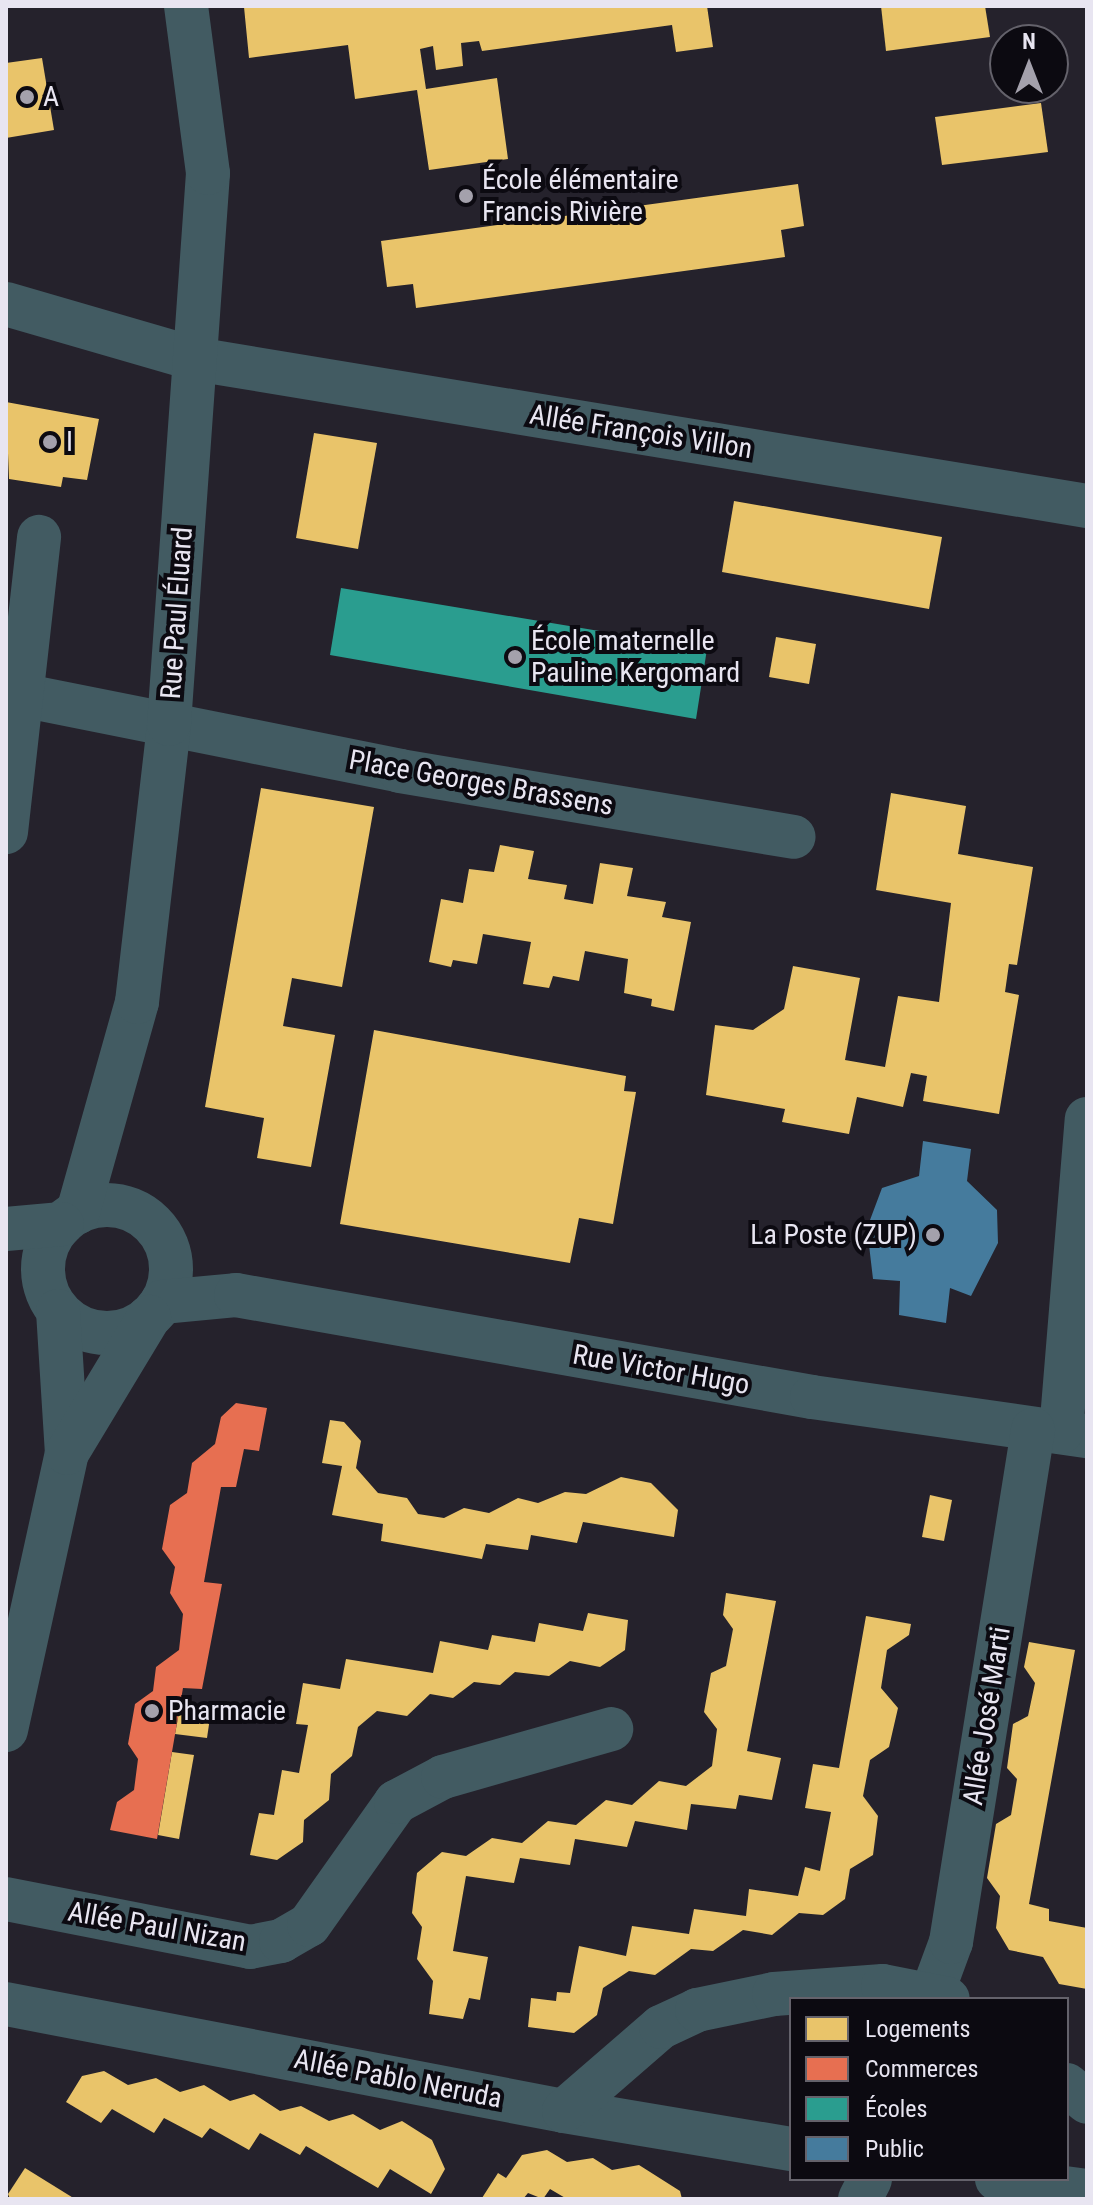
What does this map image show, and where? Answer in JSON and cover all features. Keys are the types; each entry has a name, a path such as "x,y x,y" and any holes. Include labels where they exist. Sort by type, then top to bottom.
{"street":[{"name":"Rue Paul Éluard","path":"70,1218 137,1002 169,724 208,173 186,6"},
{"name":"Allée François Villon","path":"6,304 195,359 1087,506"},
{"path":"6,832 14,694 39,537"},
{"name":"Place Georges Brassens","path":"14,694 400,771 793,837"},
{"name":"Allée José Marti","path":"937,1997 1060,1432 1087,1119"},
{"path":"6,1229 70,1218 114,1206 153,1224 172,1261 156,1310 67,1453"},
{"path":"6,1730 67,1453 53,1302 45,1256 70,1218"},
{"path":"6,1276 53,1302 74,1324 113,1333 156,1310"},
{"name":"Rue Victor Hugo","path":"156,1310 236,1295 812,1397 1060,1432"},
{"name":"Allée Paul Nizan","path":"6,1899 250,1947 281,1941 309,1925 396,1802 443,1777 611,1729"},
{"path":"564,2111 661,2027 697,2010 774,1994 883,1986 937,1997"},
{"name":"Allée Pablo Neruda","path":"6,2004 564,2111 789,2149"},
{"path":"1069,2087 1087,2102"},
{"path":"860,2199 869,2181"},
{"path":"1012,2181 1087,2191"}],"building: Logements":[{"path":"707,6 713,47 676,52 672,25 482,51 479,41 461,43 463,66 436,70 433,46 420,49 426,89 497,78 508,159 429,170 417,90 355,99 348,45 249,58 244,7"},
{"path":"881,6 985,6 989,37 886,51"},
{"name":"A","path":"42,58 54,130 6,138 6,63"},
{"path":"1041,104 1048,152 942,165 935,117"},
{"path":"798,184 804,226 781,230 785,257 416,308 413,284 387,287 381,241"},
{"name":"I","path":"6,402 99,419 87,480 63,477 61,487 9,479"},
{"path":"314,433 377,443 358,549 296,538"},
{"path":"734,501 942,537 929,609 722,572"},
{"path":"776,637 816,644 809,684 769,677"},
{"path":"261,788 374,807 342,987 292,978 283,1026 335,1035 311,1167 257,1158 264,1118 205,1107"},
{"path":"891,793 966,806 958,854 1033,867 1017,965 1009,964 1005,992 1019,995 999,1114 923,1101 927,1076 911,1073 903,1107 857,1097 849,1134 782,1122 785,1109 706,1095 715,1025 753,1030 784,1009 793,966 860,978 845,1060 885,1067 898,996 939,1002 951,903 876,890"},
{"path":"500,845 534,851 528,879 567,885 564,899 593,904 600,863 633,868 627,896 666,902 662,917 691,922 674,1011 651,1006 652,999 624,993 628,959 585,951 579,981 553,976 549,988 523,984 531,942 483,934 477,964 453,960 451,967 429,962 441,899 463,903 469,869 494,872"},
{"path":"374,1030 626,1076 624,1091 636,1092 613,1224 579,1218 570,1263 340,1224"},
{"path":"330,1420 344,1422 361,1441 356,1468 378,1493 407,1498 418,1514 444,1518 464,1508 489,1513 518,1498 538,1503 565,1492 586,1494 621,1477 651,1483 678,1510 674,1537 583,1522 577,1543 531,1535 528,1550 486,1544 482,1559 381,1541 383,1524 332,1515 342,1466 322,1463"},
{"path":"930,1495 952,1500 944,1541 922,1537"},
{"path":"726,1593 776,1601 747,1751 781,1758 772,1800 739,1795 736,1809 691,1804 687,1830 635,1821 627,1847 575,1839 570,1865 520,1858 514,1883 466,1876 453,1951 488,1957 480,2000 469,1998 463,2019 429,2014 433,1981 417,1959 422,1927 412,1913 417,1873 442,1852 466,1856 492,1838 522,1843 548,1821 576,1825 606,1800 632,1805 659,1781 686,1786 712,1766 717,1729 704,1712 711,1673 726,1666 733,1629 723,1615"},
{"path":"588,1613 628,1620 625,1650 600,1667 570,1661 549,1676 515,1672 500,1685 474,1682 453,1698 430,1694 407,1716 377,1711 358,1727 352,1756 331,1774 329,1800 304,1820 303,1842 277,1860 250,1855 259,1813 274,1815 282,1770 299,1773 308,1725 296,1724 303,1683 340,1689 346,1659 433,1673 440,1641 488,1650 492,1635 535,1642 539,1623 583,1631"},
{"path":"866,1616 911,1624 909,1635 887,1650 881,1688 898,1708 889,1747 870,1760 863,1796 878,1816 873,1855 850,1869 845,1899 823,1915 799,1913 772,1935 743,1930 713,1951 691,1949 655,1975 629,1971 603,1988 597,2015 574,2033 528,2027 531,1998 556,2001 557,1992 570,1993 579,1946 626,1956 632,1926 689,1934 694,1909 746,1916 749,1889 798,1896 805,1867 820,1871 831,1812 805,1808 813,1764 839,1768"},
{"path":"1029,1642 1075,1650 1029,1904 1049,1909 1049,1921 1087,1928 1087,1989 1059,1984 1043,1957 1009,1950 996,1928 1000,1896 987,1878 996,1824 1011,1815 1017,1779 1007,1768 1013,1724 1028,1716 1035,1683 1024,1667"},
{"path":"180,1707 211,1711 207,1738 175,1734"},
{"path":"172,1752 194,1755 179,1839 158,1835"},
{"path":"104,2071 128,2085 156,2078 180,2092 204,2085 230,2101 254,2094 280,2111 301,2106 329,2121 353,2114 380,2130 402,2121 432,2140 445,2169 431,2194 390,2169 378,2188 306,2146 300,2155 260,2133 249,2150 210,2128 202,2138 164,2118 154,2133 112,2109 101,2123 66,2102 82,2076"},
{"path":"547,2150 567,2162 593,2158 612,2170 639,2165 680,2191 682,2199 567,2199 550,2189 543,2199 528,2193 523,2199 482,2198 498,2173 506,2178 522,2155"},
{"path":"25,2168 75,2199 10,2199 8,2194"}],"building: Commerces":[{"path":"236,1403 267,1408 259,1451 244,1449 236,1487 221,1487 204,1582 222,1584 202,1689 183,1688 157,1839 110,1830 117,1802 134,1790 138,1759 128,1744 135,1704 153,1691 156,1667 179,1650 183,1614 170,1593 175,1567 162,1549 170,1505 187,1493 192,1463 215,1444 221,1417"}],"building: Écoles":[{"path":"341,588 707,649 696,719 330,655"}],"building: Public":[{"name":"La Poste (ZUP)","path":"923,1141 971,1149 967,1181 997,1210 998,1243 971,1296 950,1288 946,1323 899,1315 900,1281 873,1279 867,1228 882,1188 919,1176"}],"place":[{"name":"A","path":"27,97"},
{"name":"École élémentaire Francis Rivière","path":"466,196"},
{"name":"I","path":"50,442"},
{"name":"École maternelle Pauline Kergomard","path":"515,657"},
{"name":"La Poste (ZUP)","path":"933,1235"},
{"name":"Pharmacie","path":"152,1711"}]}
